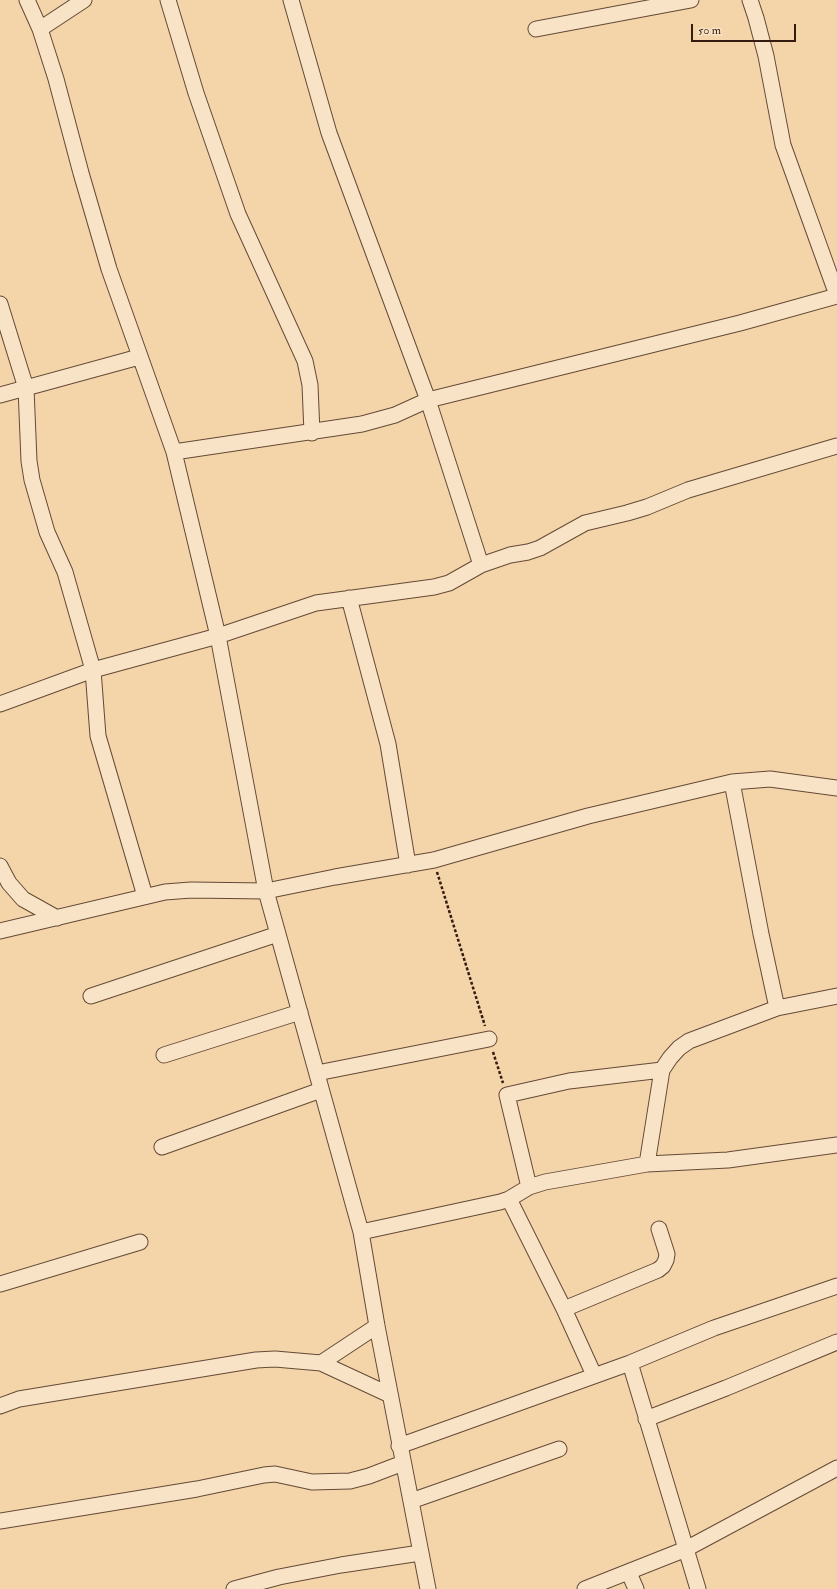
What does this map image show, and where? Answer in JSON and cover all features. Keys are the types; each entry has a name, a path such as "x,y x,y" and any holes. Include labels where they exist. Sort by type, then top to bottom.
{"street":[{"path":"27,0 40,29 56,79 109,269 174,452 218,636 266,891 361,1232 399,1446 428,1589"},
{"path":"40,29 84,0"},
{"path":"168,0 196,93 238,214 305,361 310,385 312,433"},
{"path":"292,0 329,133 428,400 481,565"},
{"path":"536,29 691,0"},
{"path":"174,452 312,433 362,424 395,415 428,400 740,323 837,295 783,145 766,56 750,0"},
{"path":"0,304 26,388 29,461 32,480 47,532 66,572 94,670 98,736 144,896"},
{"path":"0,395 139,357"},
{"path":"0,704 94,670 218,636 316,603 434,587 449,583 481,565 510,555 540,548 585,523 647,507 688,490 837,446"},
{"path":"349,598 388,744 408,865"},
{"path":"0,931 165,892 191,890 266,891 335,877 434,860 588,816 732,782 770,779 837,788"},
{"path":"732,782 761,934 777,1008"},
{"path":"0,866 9,883 23,899 57,918"},
{"path":"91,996 278,934"},
{"path":"647,1164 662,1070 679,1048 689,1041 777,1008 837,996"},
{"path":"164,1055 300,1012"},
{"path":"317,1073 489,1039"},
{"path":"529,1187 507,1095 569,1081 662,1070"},
{"path":"162,1147 321,1090"},
{"path":"361,1232 481,1207 509,1199 529,1187 545,1182 647,1164 734,1160 837,1145"},
{"path":"509,1199 564,1309 594,1375"},
{"path":"564,1309 658,1270 663,1266 667,1254 659,1230"},
{"path":"0,1284 140,1242"},
{"path":"399,1446 630,1363 714,1328 837,1286"},
{"path":"321,1363 377,1326"},
{"path":"646,1419 837,1342"},
{"path":"0,1406 19,1399 256,1360 321,1363 390,1394"},
{"path":"630,1363 698,1589"},
{"path":"411,1501 559,1449"},
{"path":"0,1521 197,1489 264,1475 275,1474 312,1482 350,1481 369,1476 403,1463"},
{"path":"586,1589 686,1548 837,1468"},
{"path":"234,1589 279,1577 341,1565 420,1553"},
{"path":"628,1573 636,1589"}],"path":[{"path":"434,860 507,1095"}]}
